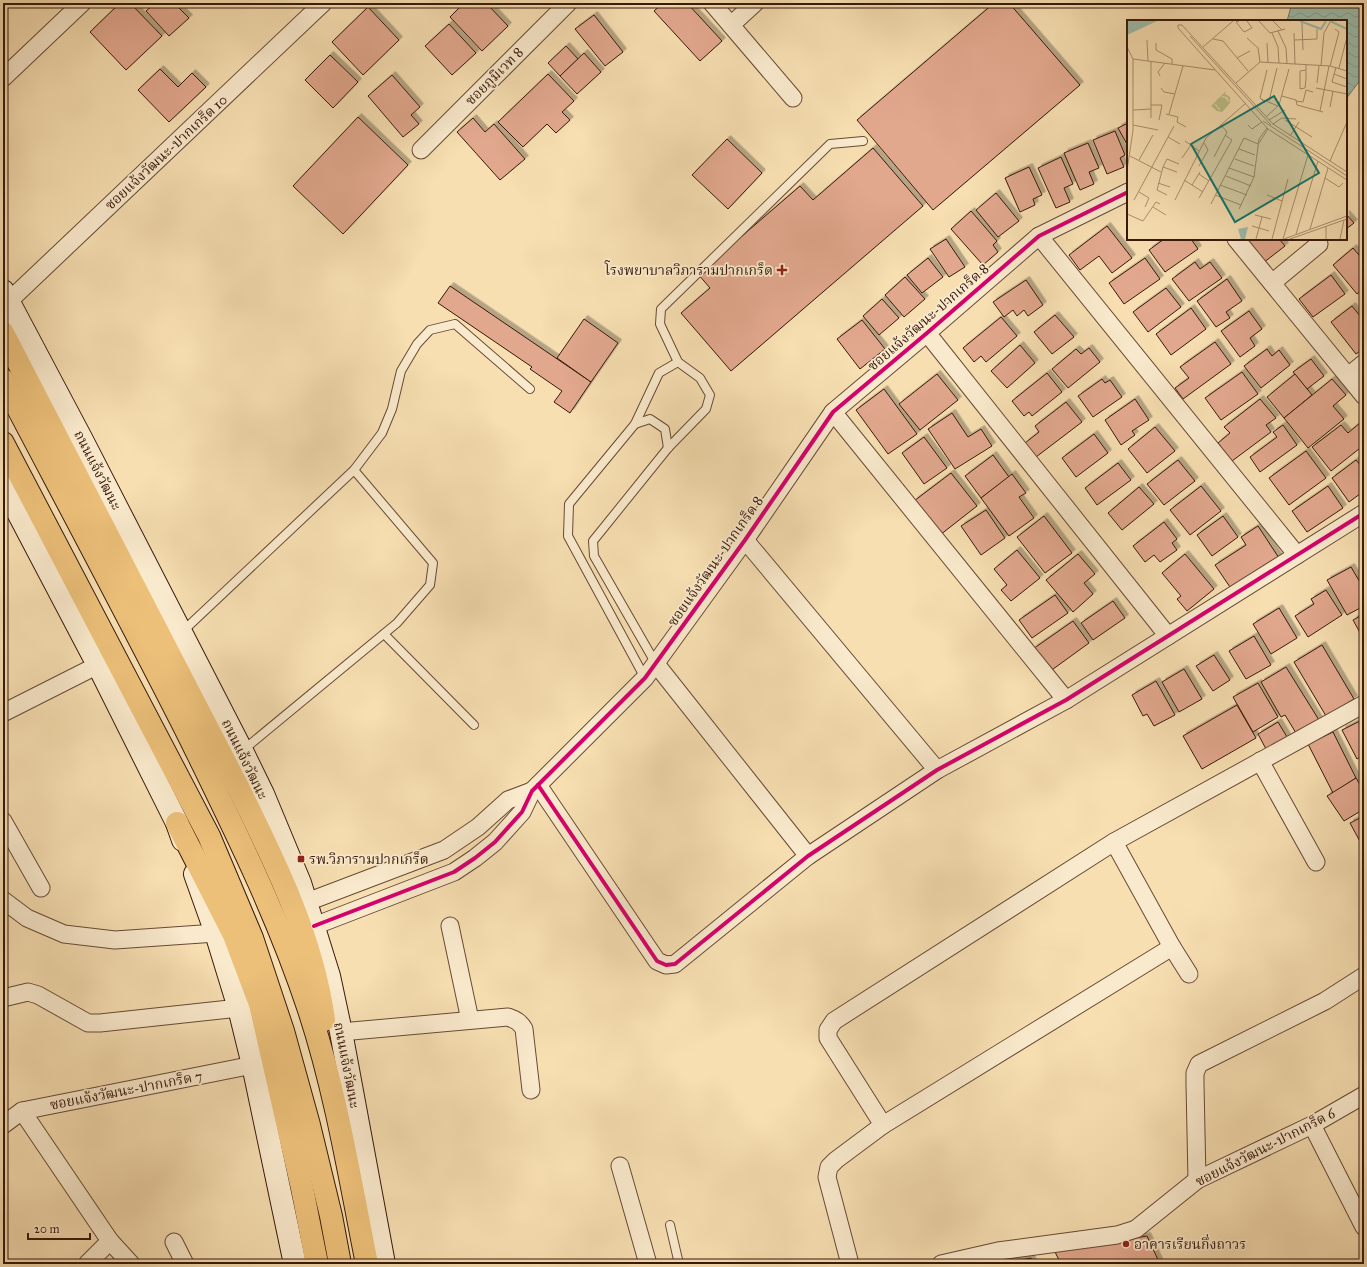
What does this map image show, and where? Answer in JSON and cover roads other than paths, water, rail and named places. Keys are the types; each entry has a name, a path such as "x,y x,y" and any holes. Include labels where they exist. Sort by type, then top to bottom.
{"main road":[{"name":"ถนนแจ้งวัฒนะ","path":"6,296 182,632 263,794 300,883 329,976 341,1032 384,1264"},
{"path":"3,333 234,778 289,896 310,955 322,1007 334,1098"},
{"name":"ถนนแจ้งวัฒนะ","path":"3,380 173,704 232,822 278,927 309,1010 334,1098 367,1264"},
{"path":"3,443 209,836 252,938 283,1031 309,1125 331,1216 340,1264"},
{"path":"3,484 98,665 234,935 260,1004 302,1188 317,1264"},
{"path":"177,823 216,933 239,1008 253,1065 295,1264"}],"street":[{"path":"3,78 82,3"},
{"name":"ซอยแจ้งวัฒนะ-ปากเกร็ด 10","path":"6,296 323,3"},
{"name":"ซอยภูมิเวท 8","path":"421,150 568,3"},
{"path":"712,3 793,98"},
{"path":"731,25 754,3"},
{"name":"ซอยแจ้งวัฒนะ-ปากเกร็ด 8","path":"314,926 454,872 476,858 495,842 522,812 535,788 646,678 745,540 833,412 928,333 1039,236 1127,192"},
{"path":"1039,236 1297,555"},
{"path":"1237,240 1364,396"},
{"path":"1272,283 1319,244"},
{"path":"928,333 1168,636"},
{"path":"1348,376 1364,363"},
{"path":"833,412 1066,700"},
{"path":"535,788 657,961 666,965 675,964 808,856 937,770 1066,700 1364,513"},
{"path":"745,540 937,770"},
{"path":"656,664 808,856"},
{"path":"3,713 98,665"},
{"path":"883,1125 828,1038 828,1030 834,1021 1114,842 1364,704"},
{"path":"1260,761 1316,862"},
{"name":"ซอยแจ้งวัฒนะ-ปากเกร็ด 8","path":"306,902 444,850 478,827 508,800 535,788"},
{"path":"3,821 41,888"},
{"path":"1114,842 1172,947 1189,974"},
{"path":"3,900 27,918 64,934 115,940 216,933"},
{"path":"450,926 470,1020"},
{"path":"850,1264 828,1177 829,1167 836,1160 883,1125 1172,947"},
{"path":"1197,1180 1195,1084 1199,1064 1325,1001 1364,976"},
{"path":"3,998 28,992 38,995 88,1023 239,1008"},
{"path":"341,1032 508,1017 516,1020 524,1029 531,1090"},
{"name":"ซอยแจ้งวัฒนะ-ปากเกร็ด 7","path":"3,1125 22,1111 253,1065"},
{"name":"ซอยแจ้งวัฒนะ-ปากเกร็ด 6","path":"942,1264 998,1251 1117,1235 1136,1229 1197,1180 1312,1125 1364,1095"},
{"path":"22,1111 110,1241 131,1264"},
{"path":"1312,1125 1364,1228"},
{"path":"620,1166 648,1264"},
{"path":"87,1264 110,1241"},
{"path":"174,1242 185,1264"}],"lane":[{"path":"656,664 594,556 593,541 668,448 706,409 710,395 700,378 678,362 660,324 661,309 830,144 863,141"},
{"path":"182,632 354,470 382,433 392,409 401,371 416,344 430,330 456,324 530,389"},
{"path":"646,678 568,536 569,504 635,424 659,373 678,362"},
{"path":"635,424 650,419 665,430 668,448"},
{"path":"242,752 397,623 430,586 433,563 354,470"},
{"path":"384,634 474,725"},
{"path":"670,1225 679,1264"}],"water":[{"path":"1292,3 1364,3 1364,75 1347,98 1347,20 1287,20"}],"place":[{"name":"โรงพยาบาลวิภารามปากเกร็ด","path":"782,270"},
{"name":"รพ.วิภารามปากเกร็ด","path":"301,859"},
{"name":"อาคารเรียนกึ่งถาวร","path":"1126,1244"}]}
